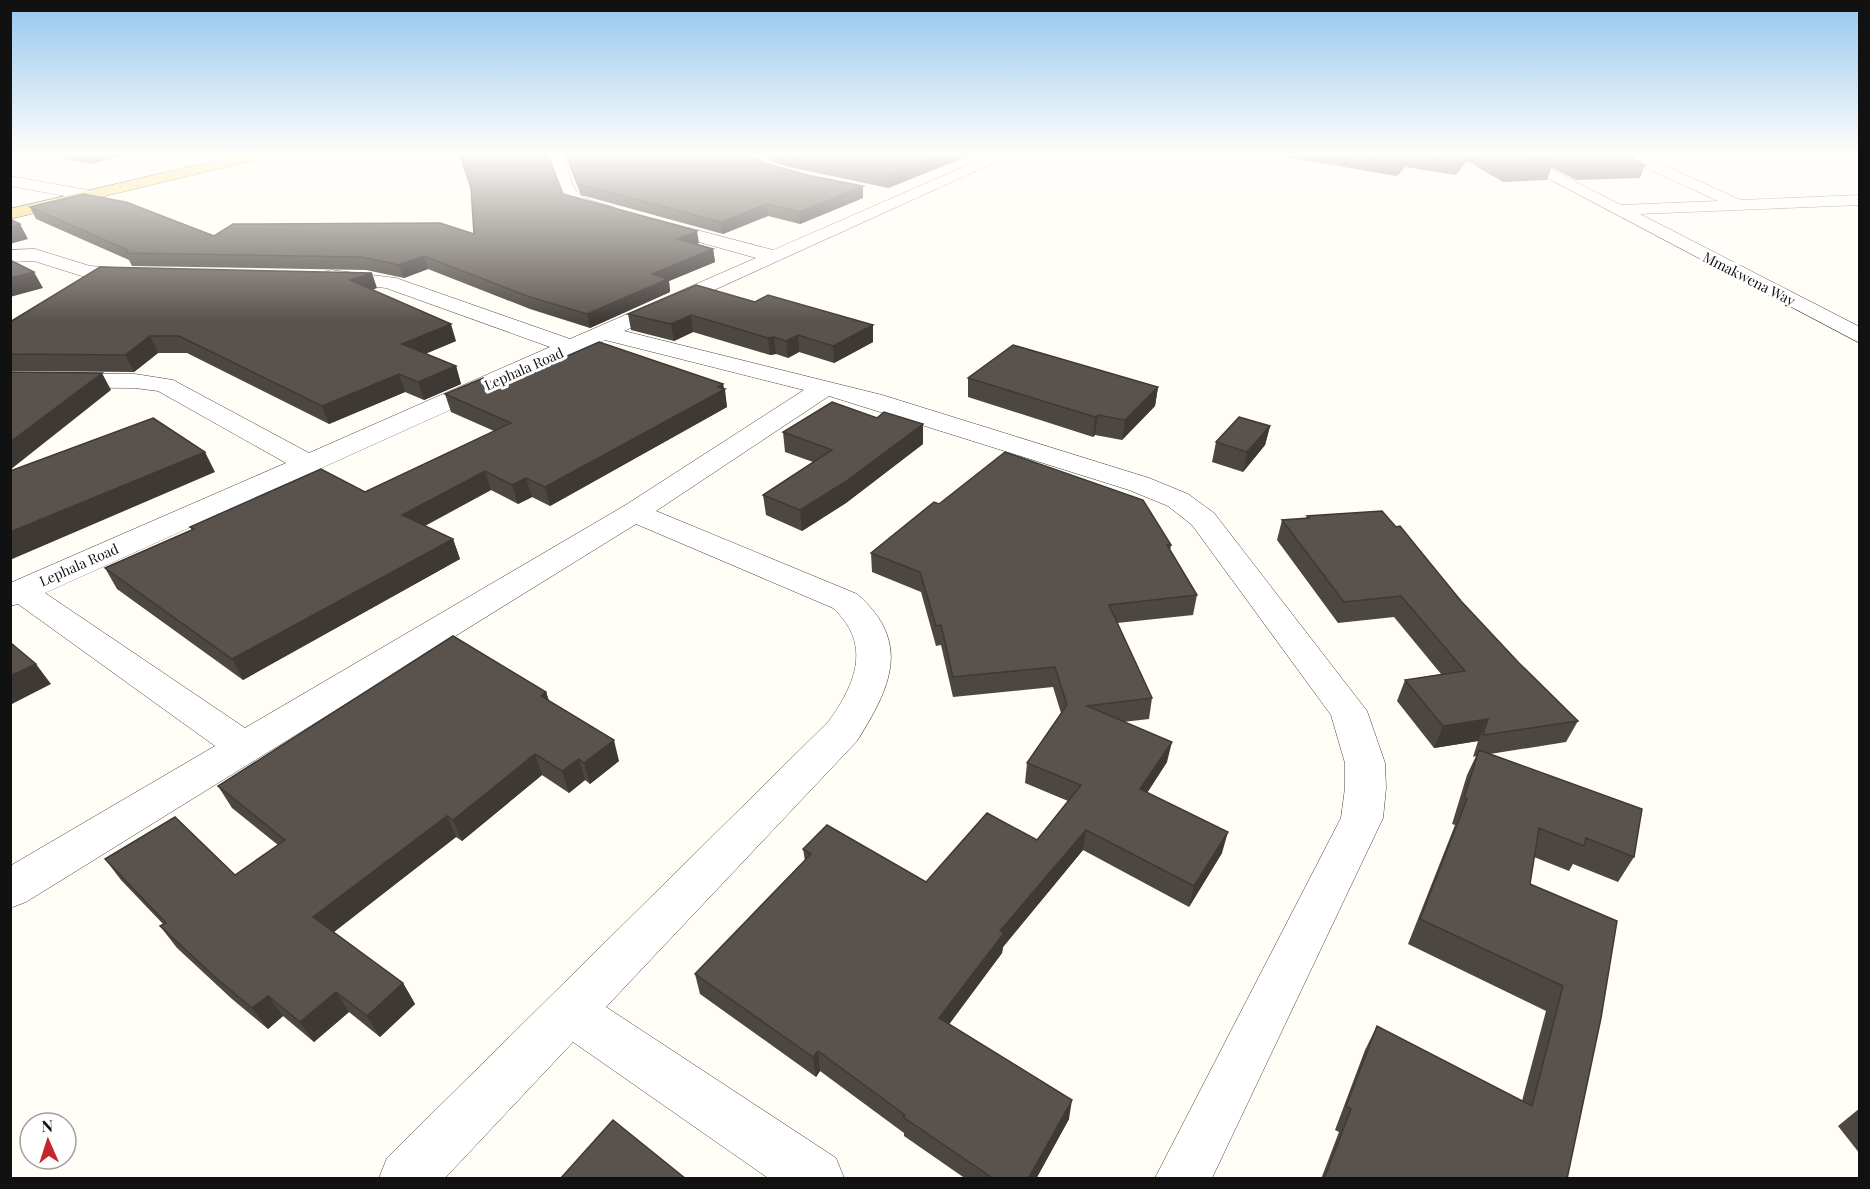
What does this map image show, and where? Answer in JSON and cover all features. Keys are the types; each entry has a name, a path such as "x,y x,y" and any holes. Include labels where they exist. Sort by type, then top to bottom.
{"street":[{"path":"608,210 772,256"},
{"name":"Lephala Road","path":"16,594 772,256 879,210"},
{"name":"Mmakwena Way","path":"1618,210 1860,336"},
{"path":"10,256 35,255 88,272 103,274 155,275"},
{"path":"316,276 366,278 389,282 501,324 572,347"},
{"path":"603,333 873,400 1139,484 1178,500 1203,519 1348,711 1364,747 1368,781 1362,818 1183,1179"},
{"path":"10,380 135,381 164,385 309,464"},
{"path":"10,889 634,512 825,388"},
{"path":"407,1179 843,731 861,706 874,670 873,639 862,617 844,601 634,512"},
{"path":"16,594 245,748"},
{"path":"572,1012 816,1179"}],"building":[{"path":"38,210 148,210 214,236 233,224 440,223 474,234 472,210 623,210 697,231 677,239 713,249 652,274 668,279 587,314 527,296 424,256 399,265 362,257 126,253 128,250"},
{"path":"678,210 750,210 721,222"},
{"path":"10,219 20,224 10,227"},
{"path":"10,260 34,272 10,278"},
{"path":"100,267 372,273 350,280 451,324 402,344 456,366 418,382 399,374 322,406 179,336 150,336 125,355 10,354 10,322"},
{"path":"696,285 755,302 768,295 873,325 833,346 798,335 786,341 774,337 768,338 691,315 671,324 628,314"},
{"path":"599,342 723,384 718,387 725,389 545,487 526,478 512,485 485,471 402,515 453,539 232,659 105,568 194,529 190,527 321,469 365,492 511,423 445,394 483,378 501,385"},
{"path":"1013,345 1158,387 1125,420 1098,415 1095,417 968,378"},
{"path":"10,372 102,373 10,442"},
{"path":"832,402 877,418 884,412 923,424 845,482 800,510 763,495 832,450 783,432"},
{"path":"1239,417 1270,426 1247,452 1216,442"},
{"path":"153,418 205,452 10,532 10,471"},
{"path":"1005,452 1143,500 1171,545 1167,545 1197,595 1109,605 1152,698 1087,706 1172,742 1140,789 1228,832 1194,886 1086,830 1000,931 1004,933 939,1018 1072,1100 1028,1179 994,1179 903,1117 905,1115 818,1051 813,1057 695,974 811,854 803,849 827,825 926,882 987,813 1037,840 1081,785 1027,763 1067,705 1055,667 953,677 941,625 936,626 920,572 871,553 934,502 939,504"},
{"path":"1382,511 1396,527 1400,526 1461,601 1578,721 1483,735 1488,719 1443,726 1405,680 1465,671 1401,596 1344,602 1282,520"},
{"path":"453,636 546,692 541,696 614,740 584,763 579,759 562,771 535,754 453,820 447,816 313,917 403,983 367,1016 336,992 300,1022 268,996 252,1008 160,926 166,923 105,859 175,817 235,875 285,840 218,786"},
{"path":"10,644 12,644 36,664 10,676"},
{"path":"1479,750 1642,809 1634,857 1586,838 1584,846 1539,828 1530,884 1617,921 1601,1018 1567,1179 1324,1179 1351,1109 1346,1106 1377,1026 1532,1106 1563,986 1420,919 1467,799 1464,798"},
{"path":"613,1120 686,1179 560,1179"}]}
